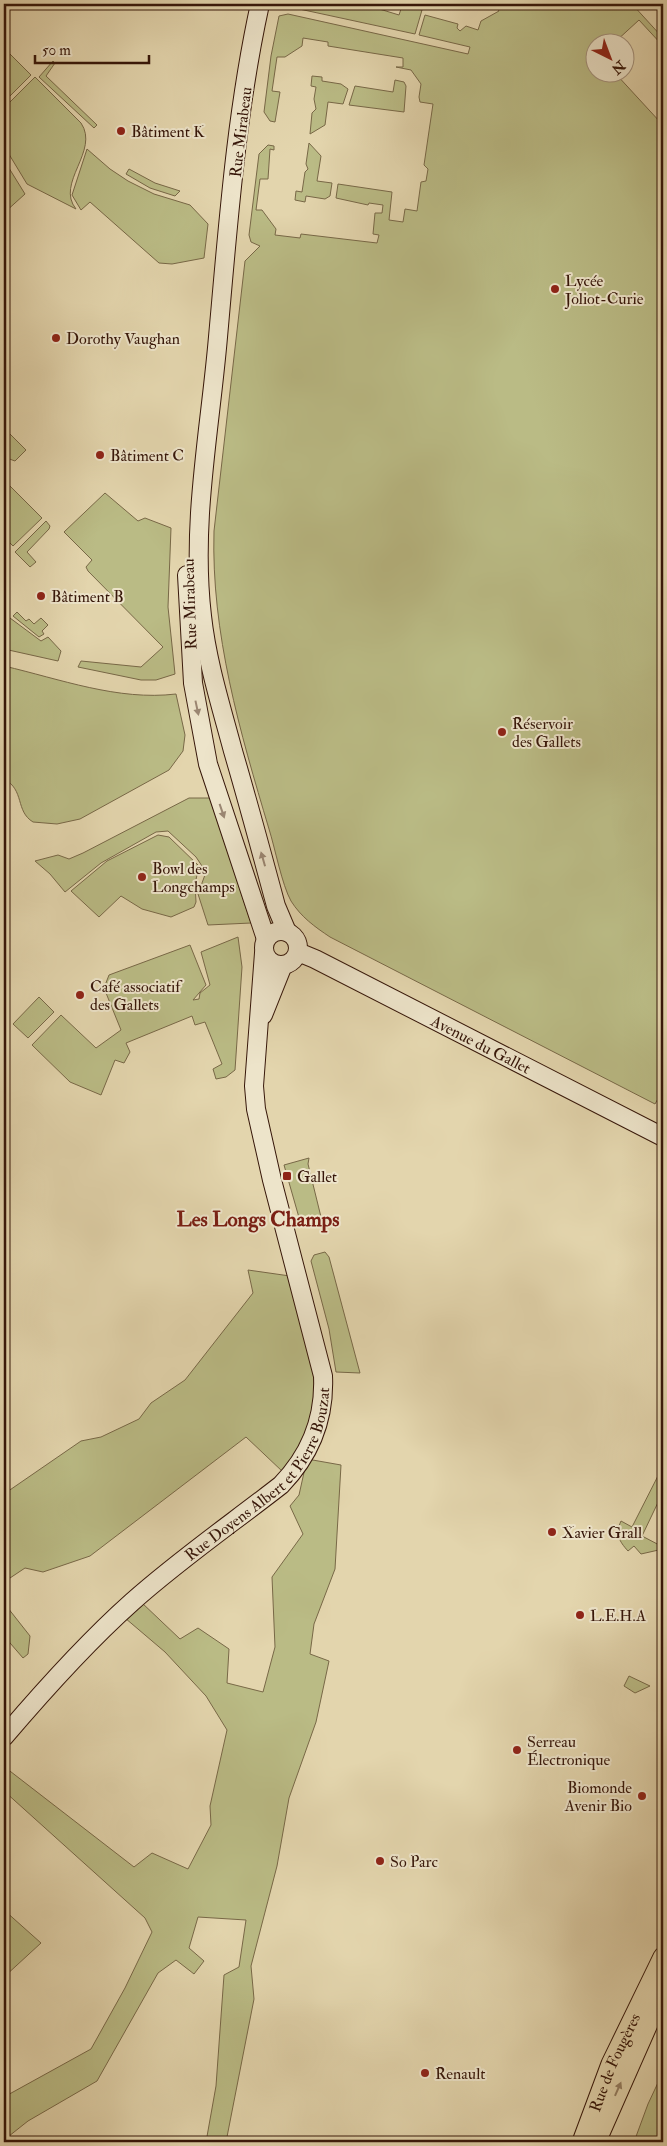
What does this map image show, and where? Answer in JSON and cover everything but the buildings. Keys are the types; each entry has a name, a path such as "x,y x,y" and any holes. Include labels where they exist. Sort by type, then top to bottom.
{"main road":[{"name":"Rue de Fougères","path":"582,2142 611,2064 663,1957"},
{"name":"Rue de Fougères","path":"596,2142 663,1990"}],"street":[{"name":"Rue Mirabeau","path":"260,4 248,64 224,260 218,339 201,477 198,554 202,618 213,680 276,906 286,932"},
{"name":"Rue Mirabeau","path":"224,260 210,338 189,519 188,584 193,683 213,784 265,946"},
{"path":"193,683 213,680"},
{"path":"286,932 296,940 298,952 291,962 283,965 271,962 265,946 273,933 286,932"},
{"name":"Rue Doyens Albert et Pierre Bouzat","path":"4,1737 58,1676 132,1602 182,1560 281,1485 292,1474 314,1440 324,1396 323,1376 259,1129 254,1086 261,1020 259,999 265,946"},
{"name":"Avenue du Gallet","path":"298,952 663,1137"},
{"name":"Rue Doyens Albert et Pierre Bouzat","path":"261,1020 283,965"}],"green space":[{"path":"287,4 363,4 399,15 402,6 422,10 415,34 290,7"},
{"path":"495,4 632,4 663,38 663,46 639,20 626,32 584,32 584,82 623,82 661,123 663,121 663,1090 655,1104 330,937 299,912 291,901 282,876 238,719 222,645 214,569 214,531 245,261 260,246 251,242 249,235 259,154 268,145 274,146 274,150 270,149 268,179 260,179 256,210 262,210 276,229 275,235 300,238 301,234 377,243 379,235 373,234 375,213 382,213 383,205 369,203 368,205 336,198 338,184 392,192 389,220 403,222 405,209 417,211 421,182 426,181 428,169 424,165 433,104 420,102 421,84 411,70 396,67 403,67 403,58 328,46 328,42 303,38 302,46 285,57 277,57 272,91 280,92 275,122 270,121 264,112 271,56 279,16 288,14 468,54 470,47 419,35 425,15 458,24 457,28 460,31 466,26 478,30 481,21 499,11"},
{"path":"4,48 31,75 4,102"},
{"path":"53,61 55,63 46,76 97,125 94,128 39,77"},
{"path":"312,76 322,77 322,81 341,84 348,89 343,104 328,102 325,125 310,134 312,113 316,109 314,99 316,87 311,86"},
{"path":"35,77 81,123 85,134 85,145 71,189 71,199 76,209 27,184 4,146 4,108"},
{"path":"395,80 404,82 406,86 404,112 349,105 355,86 393,92"},
{"path":"309,143 321,156 317,181 332,183 330,196 325,199 306,196 305,202 295,200 296,191 302,192 305,172 308,169 306,164"},
{"path":"87,149 110,169 128,181 154,194 190,205 208,224 204,258 172,264 159,263 90,202 81,210 72,195"},
{"path":"4,160 25,194 4,213"},
{"path":"129,169 155,183 180,191 175,196 150,188 126,174"},
{"path":"4,428 26,450 15,461 4,457"},
{"path":"4,480 42,518 13,546 4,537"},
{"path":"105,493 138,521 145,518 171,528 168,607 175,674 156,680 141,680 78,667 81,661 141,667 163,647 88,571 86,567 92,560 64,532"},
{"path":"46,521 50,526 49,529 27,552 36,562 30,567 15,552"},
{"path":"17,612 26,621 29,619 34,624 41,618 48,625 42,631 44,634 39,637 13,616"},
{"path":"4,618 7,621 10,618 41,641 48,637 61,651 58,661 4,649"},
{"path":"4,666 111,692 154,695 176,694 185,735 183,751 169,770 80,819 57,824 33,822 24,812 15,789 4,779"},
{"path":"189,798 210,798 251,923 208,925 198,894 206,872 196,857 168,831 156,832 101,863 65,892 50,874 35,861 58,855 69,859"},
{"name":"Bowl des Longchamps","path":"158,835 169,837 199,866 195,884 196,902 194,907 171,917 142,909 121,896 99,917 71,891 107,861"},
{"path":"238,937 242,967 235,1070 226,1077 216,1079 213,1069 222,1064 205,1022 195,1025 192,1016 126,1043 130,1052 124,1063 115,1060 101,1095 70,1082 32,1045 61,1015 96,1048 121,1030 104,988 109,975 190,945 206,985 193,1000 199,999 200,993 210,985 201,952"},
{"path":"39,997 54,1012 28,1038 13,1024"},
{"path":"309,1158 308,1164 321,1217 318,1221 304,1225 300,1221 284,1165"},
{"path":"325,1252 329,1257 360,1373 336,1372 329,1329 311,1261 314,1255"},
{"path":"248,1270 290,1276 310,1353 315,1395 314,1413 309,1430 283,1472 246,1437 90,1556 43,1572 25,1568 4,1582 4,1494 81,1441 101,1437 139,1419 151,1403 185,1380 253,1293"},
{"path":"307,1459 341,1465 335,1569 314,1624 310,1654 329,1661 316,1722 289,1798 277,1866 251,1966 254,1999 226,2142 206,2142 216,2086 224,1975 239,1967 246,1920 198,1917 189,1948 204,1961 194,1974 176,1960 158,1973 97,2081 28,2121 4,2140 4,2097 91,2049 125,1988 152,1932 145,1918 4,1791 4,1771 6,1768 134,1867 152,1853 188,1869 211,1825 210,1806 227,1730 206,1696 165,1652 125,1618 141,1602 180,1639 198,1628 229,1649 227,1683 263,1692 275,1647 272,1577 303,1534 290,1506 299,1495"},
{"path":"663,1466 663,1492 642,1536 663,1547 663,1549 641,1554 634,1546 628,1551 622,1544 618,1534 621,1521 632,1527"},
{"path":"4,1603 30,1636 28,1654 23,1658 4,1636"},
{"path":"629,1676 650,1686 635,1693 624,1686"},
{"path":"4,1910 41,1943 4,1977"},
{"path":"663,2072 663,2142 634,2142 648,2104"}],"place":[{"name":"Bâtiment K","path":"121,131"},
{"name":"Lycée Joliot-Curie","path":"555,289"},
{"name":"Dorothy Vaughan","path":"56,338"},
{"name":"Bâtiment C","path":"100,455"},
{"name":"Bâtiment B","path":"41,596"},
{"name":"Réservoir des Gallets","path":"502,732"},
{"name":"Bowl des Longchamps","path":"142,877"},
{"name":"Café associatif des Gallets","path":"80,995"},
{"name":"Gallet","path":"287,1176"},
{"name":"Xavier Grall","path":"552,1532"},
{"name":"L.E.H.A","path":"580,1615"},
{"name":"Serreau Électronique","path":"517,1750"},
{"name":"Biomonde Avenir Bio","path":"642,1796"},
{"name":"So Parc","path":"380,1861"},
{"name":"Renault","path":"425,2073"}],"district":[{"name":"Les Longs Champs","path":"258,1219"}]}
